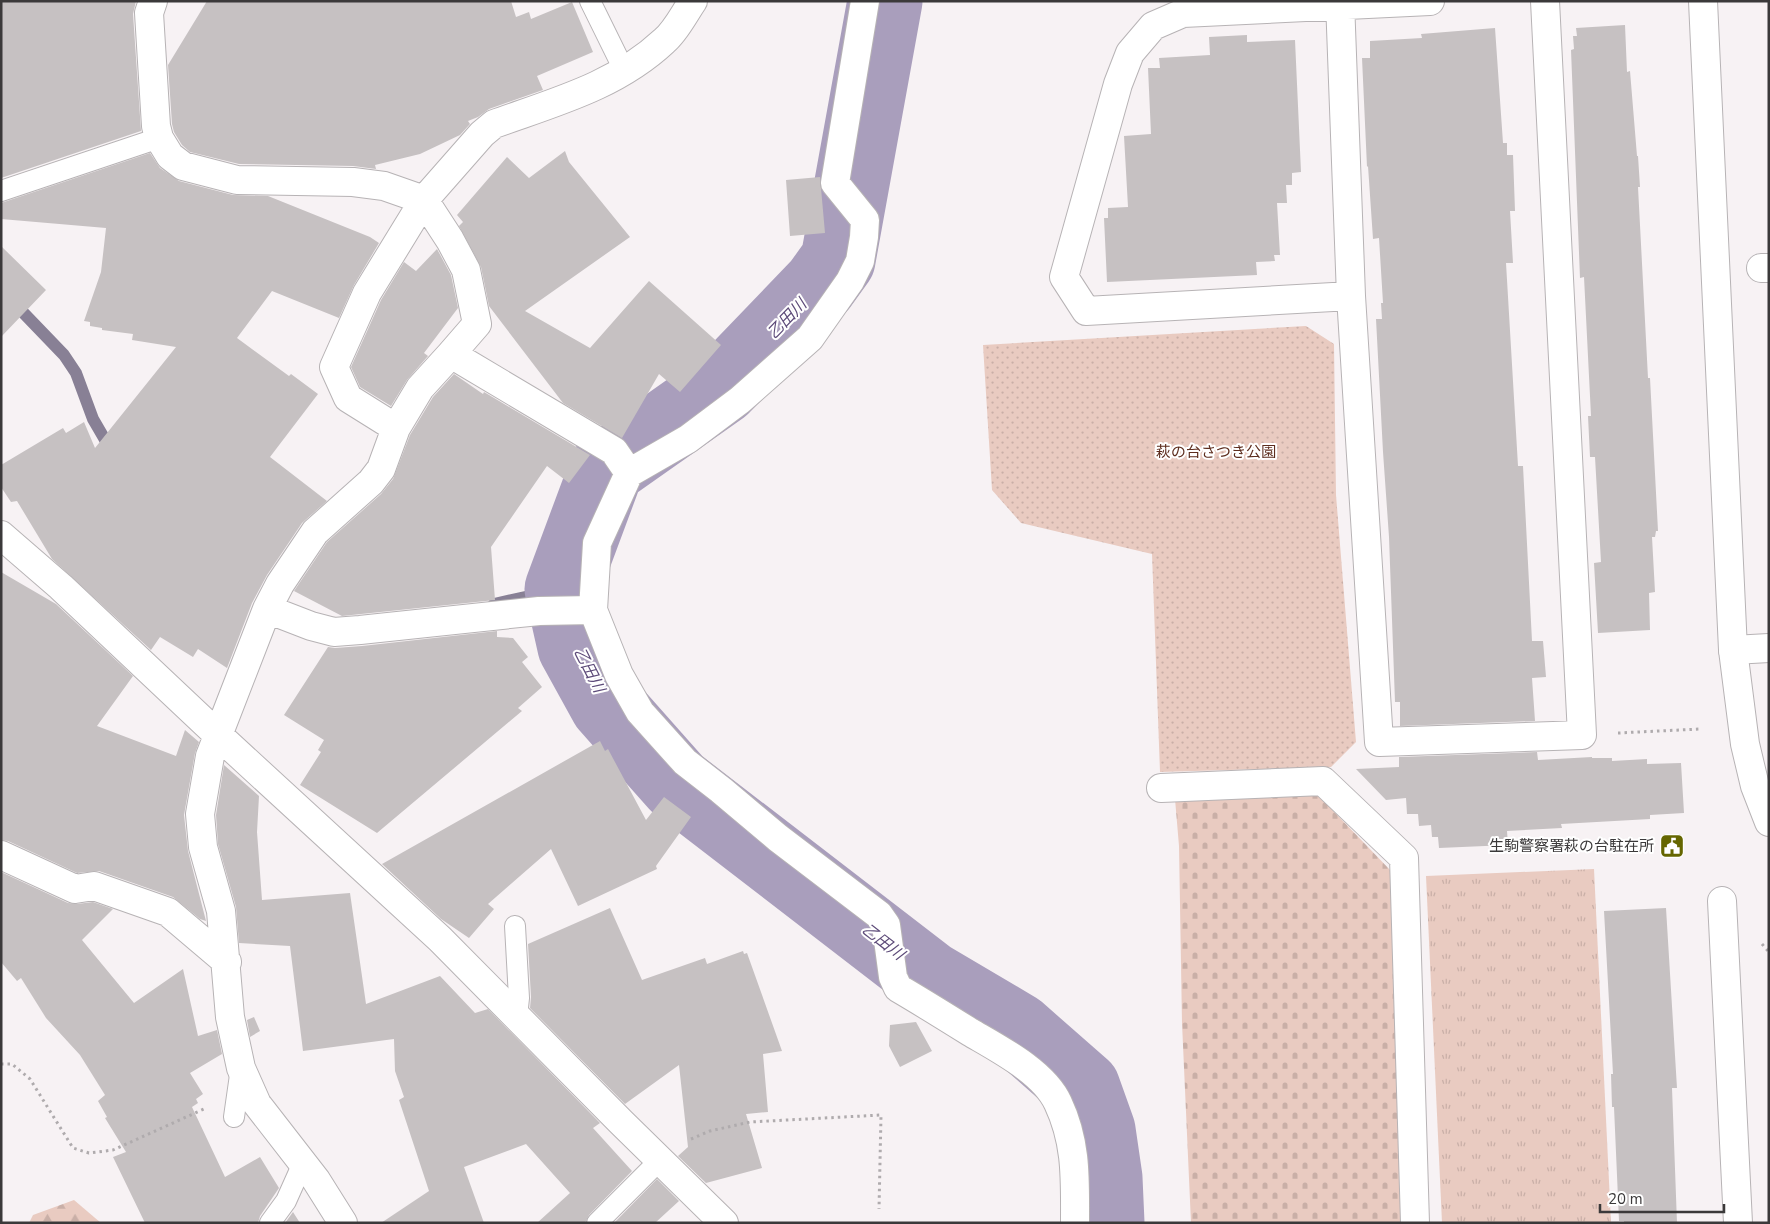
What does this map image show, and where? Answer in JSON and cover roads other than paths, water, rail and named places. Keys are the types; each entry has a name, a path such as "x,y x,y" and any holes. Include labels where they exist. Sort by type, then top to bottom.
{"street":[{"path":"153,1 149,13 156,126 159,138 170,156 183,166 237,180 353,182 384,186 424,200 450,240 466,270 477,324 420,388 396,428 381,469 371,482 315,532 280,584 267,609 210,756 200,814 203,846 221,911 227,962 230,1017 241,1068 257,1104 316,1180 343,1223"},
{"path":"396,428 348,398 334,367 367,293 424,200 482,134 494,124 600,85 625,72 666,40 693,1"},
{"path":"866,1 835,183 864,220 864,237 860,261 850,281 810,338 740,400 688,440 629,472 596,543 593,610 618,675 640,712 685,762 778,838 879,915 886,925 893,976 898,988 1022,1063 1044,1083 1058,1101 1069,1131 1075,1162 1075,1223"},
{"path":"1351,296 1086,312 1064,277 1118,84 1130,54 1153,26 1183,13 1340,3 1430,1"},
{"path":"1340,3 1351,296 1379,742 1582,735 1546,1"},
{"path":"1703,1 1733,650 1745,744 1755,786 1769,822"},
{"path":"451,354 614,450 629,472"},
{"path":"1,535 61,587 440,940 724,1223"},
{"path":"267,609 311,626 334,632 539,611 593,610"},
{"path":"1733,650 1769,648"},
{"path":"1161,788 1323,781 1404,858 1415,1223"},
{"path":"1,855 74,890 94,886 168,912 227,962"},
{"path":"1722,901 1738,1223"}],"lane":[{"path":"590,1 625,72"},
{"path":"1,190 159,138"},
{"path":"515,926 519,998 517,1017"},
{"path":"234,1117 241,1068"},
{"path":"270,1223 286,1201 303,1163"},
{"path":"597,1223 663,1164"}],"waterway":[{"name":"乙田川","path":"885,1 838,260 820,285 722,387 607,468 562,589 575,647 607,705 677,784 929,978 1017,1030 1083,1088 1098,1130 1105,1178 1107,1223"},
{"path":"13,302 64,355 76,373 93,419 111,450"},
{"path":"494,604 562,589"}],"place":[{"name":"生駒警察署萩の台駐在所","path":"1672,846"}],"park label":[{"name":"萩の台さつき公園","path":"1216,452"}]}
